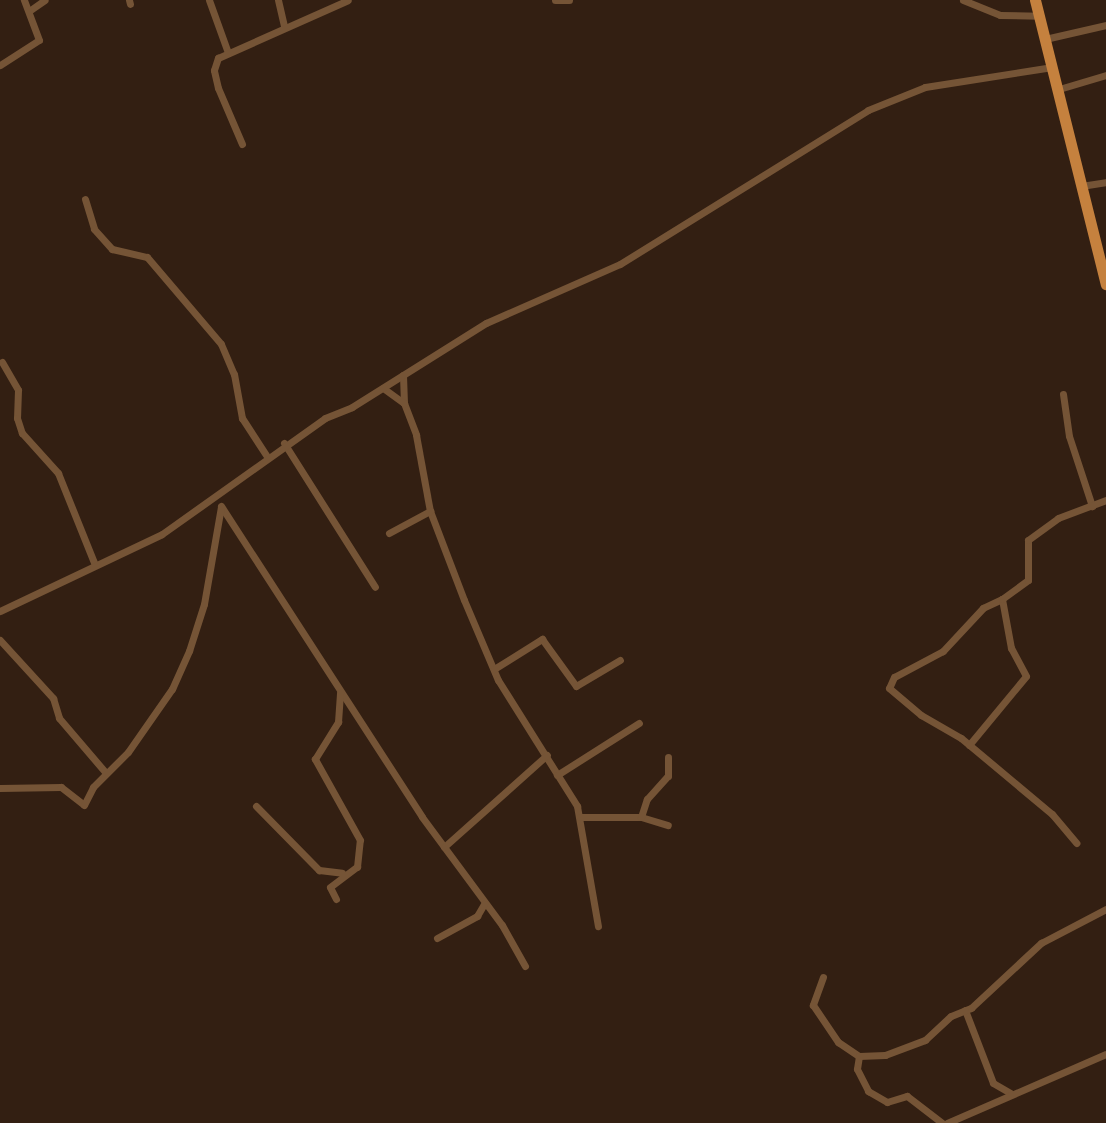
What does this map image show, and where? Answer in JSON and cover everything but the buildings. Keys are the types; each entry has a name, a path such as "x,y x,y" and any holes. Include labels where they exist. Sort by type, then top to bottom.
{"main road":[{"path":"1035,0 1106,284"}],"street":[{"path":"0,65 39,40 24,0"},
{"path":"29,11 45,0"},
{"path":"209,0 227,50"},
{"path":"278,0 284,26"},
{"path":"242,144 214,70 227,50 345,0"},
{"path":"555,0 569,0"},
{"path":"963,0 1000,15 1039,16"},
{"path":"1045,39 1106,25"},
{"path":"0,611 162,534 223,493 284,443 383,388 486,323 620,264 889,99 949,82 1052,67"},
{"path":"1059,89 1106,75"},
{"path":"1081,186 1106,182"},
{"path":"85,199 94,229 112,249 147,257 221,344 234,374 242,418 266,455"},
{"path":"2,362 18,390 17,418 22,433 58,473 95,565"},
{"path":"403,375 404,403 416,435 430,511 494,669 547,755 580,817 598,926"},
{"path":"383,388 404,403"},
{"path":"1063,394 1069,436 1092,506"},
{"path":"284,443 375,587"},
{"path":"0,788 61,787 84,805 106,773 128,752 179,676 204,604 223,493"},
{"path":"1076,843 1052,814 969,745 889,688 894,677 943,651 983,608 1028,580 1028,540 1058,518 1106,500"},
{"path":"221,506 525,966"},
{"path":"389,533 430,511"},
{"path":"969,745 1026,676 1011,648 1002,599"},
{"path":"494,669 542,639 564,665 573,685 620,660"},
{"path":"0,640 53,698 59,718 106,773"},
{"path":"336,899 330,887 359,863 360,840 315,759 338,722 340,690"},
{"path":"557,775 639,723"},
{"path":"444,847 547,755"},
{"path":"641,817 647,799 668,776 668,757"},
{"path":"256,806 319,870 326,874 348,871"},
{"path":"580,817 641,817 668,825"},
{"path":"437,938 477,916 484,904"},
{"path":"859,1056 885,1055 925,1040 951,1016 965,1010 1041,943 1106,909"},
{"path":"823,977 813,1005 838,1042 859,1056 862,1062 857,1069 876,1099 907,1096 945,1123 1106,1054"},
{"path":"965,1010 993,1083 1012,1094"}]}
